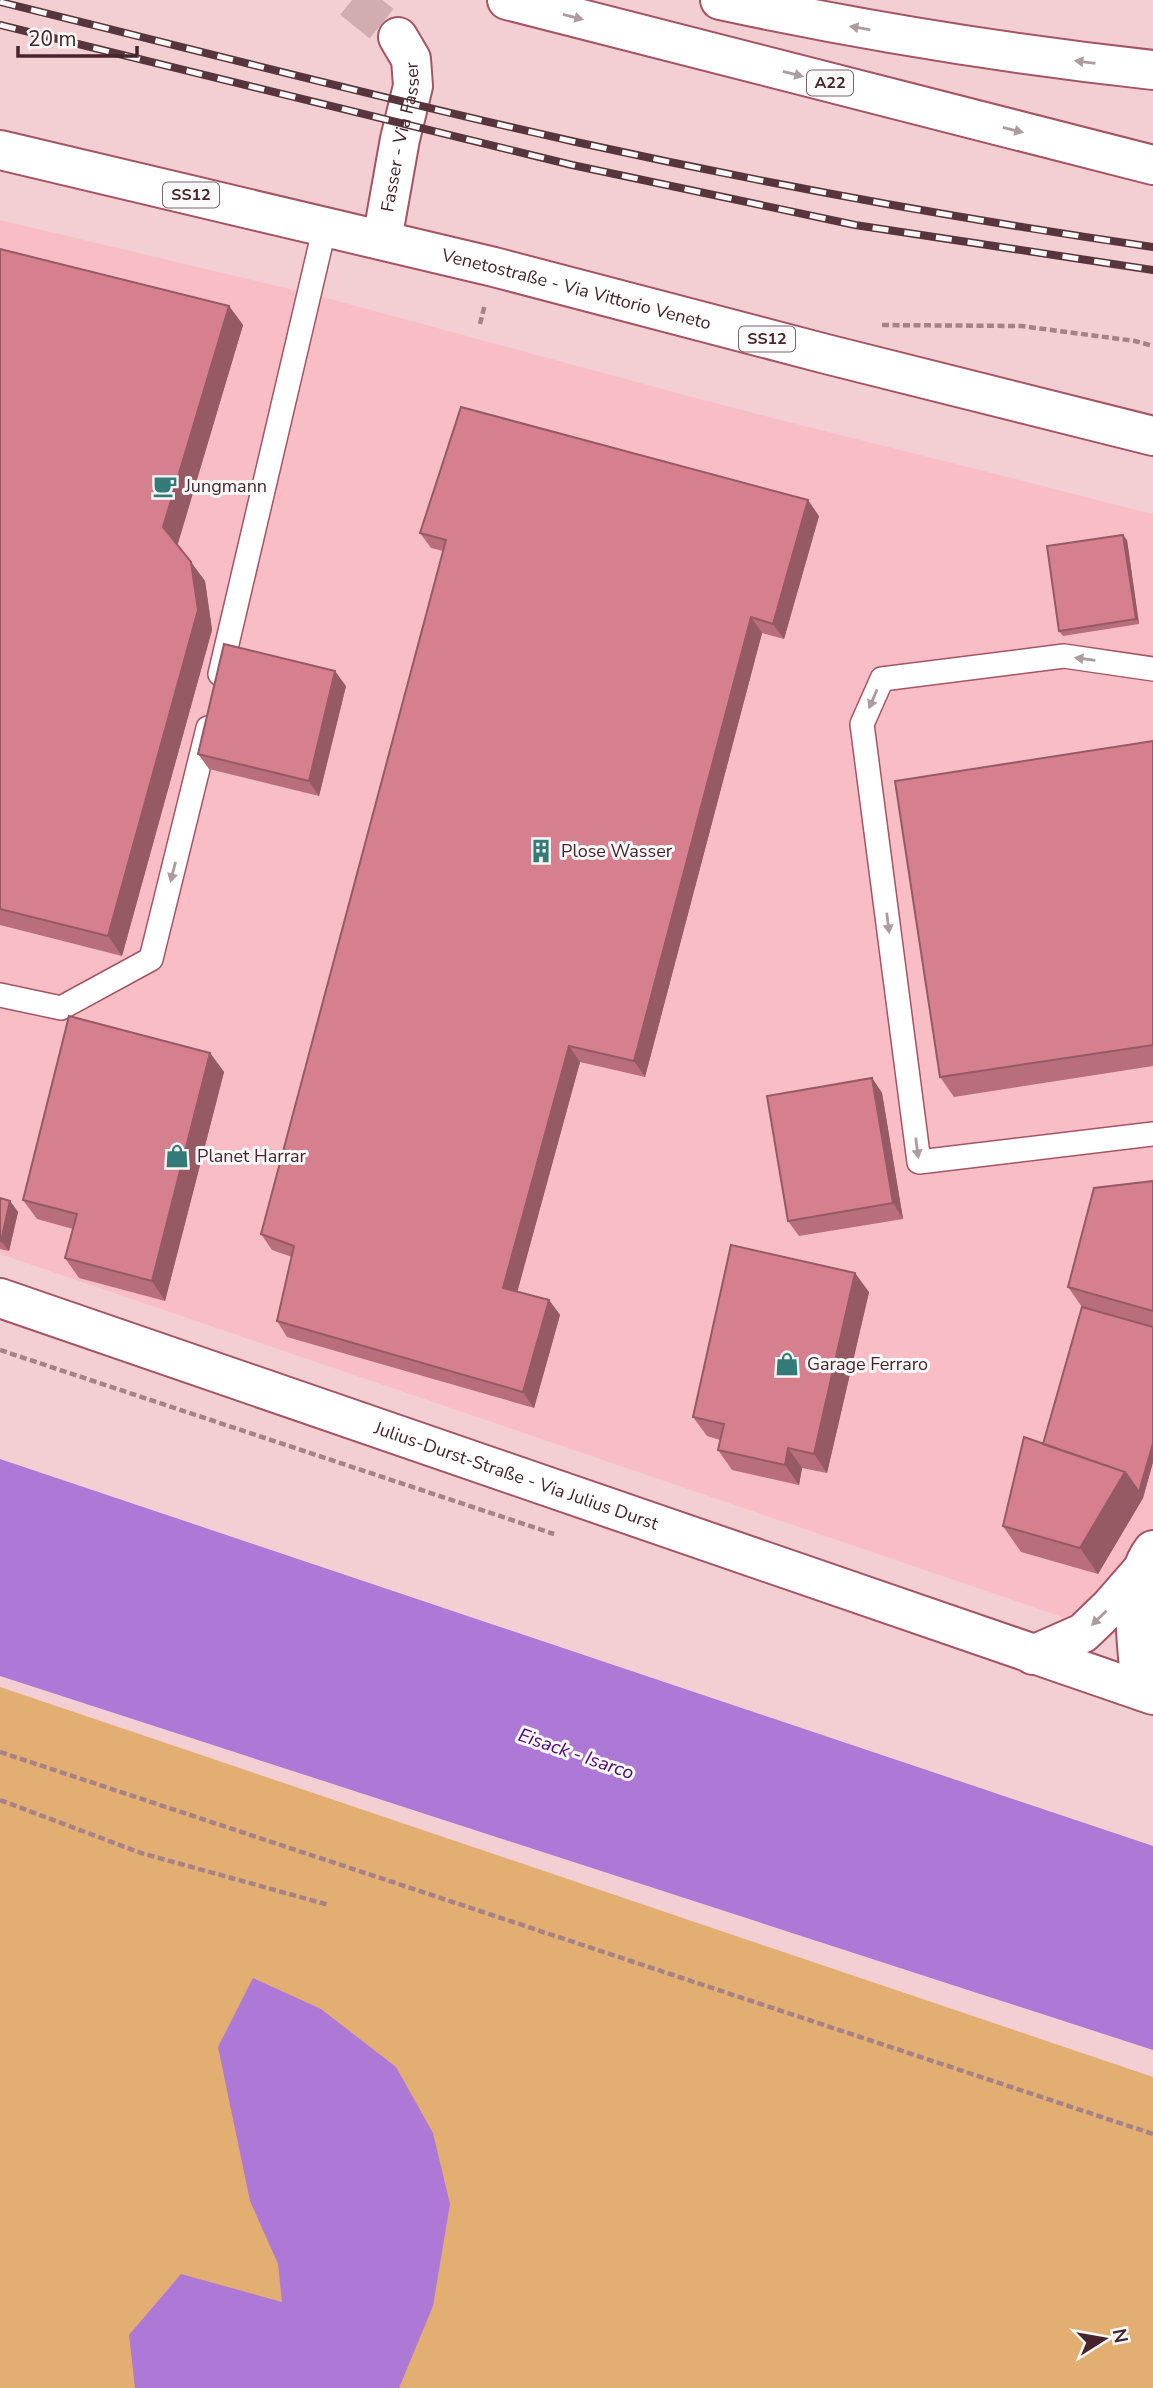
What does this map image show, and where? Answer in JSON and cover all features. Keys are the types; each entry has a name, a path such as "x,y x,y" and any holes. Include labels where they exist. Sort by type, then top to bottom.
{"main road":[{"name":"A22","path":"506,0 1153,165"},
{"path":"720,0 903,36 1032,56 1153,70"},
{"name":"Fasser - Via Fasser","path":"382,240 412,86 411,59 398,37"},
{"name":"Venetostraße - Via Vittorio Veneto","path":"0,150 326,226 1153,436"},
{"name":"Julius-Durst-Straße - Via Julius Durst","path":"0,1298 1147,1693 1135,1627 1138,1595 1149,1559"},
{"name":"Julius-Durst-Straße - Via Julius Durst","path":"1033,1655 1083,1633 1110,1607 1149,1559"}],"lane":[{"path":"0,995 61,1008 151,959 190,806 326,226"},
{"path":"1153,669 1064,656 882,679 862,724 919,1162 1153,1134"}],"path":[{"path":"480,324 486,299"},
{"path":"874,325 1021,326 1135,341 1153,346"},
{"path":"0,1752 1153,2134"},
{"path":"0,1800 141,1853 329,1905"}],"shaded area":[{"path":"0,220 319,296 718,404 1153,514 1153,1648 0,1254"},
{"path":"0,1687 1153,2077 1153,2388 0,2388"}],"water":[{"name":"Eisack - Isarco","path":"0,1459 1153,1846 1153,2050 0,1676"},
{"path":"253,1978 321,2009 396,2067 433,2133 450,2204 433,2306 399,2388 135,2388 129,2335 181,2274 282,2302 278,2264 250,2201 218,2047"}],"building":[{"path":"0,249 229,306 163,527 191,562 198,610 108,936 0,909"},
{"name":"Plose Wasser","path":"461,407 808,500 773,624 751,617 634,1061 569,1046 503,1288 549,1300 523,1392 277,1321 294,1246 261,1234 446,540 420,533"},
{"path":"1123,535 1136,619 1059,631 1047,546"},
{"path":"224,644 335,671 309,781 198,754"},
{"path":"1153,741 1153,1045 940,1077 895,781"},
{"path":"69,1016 210,1053 152,1281 65,1258 77,1214 23,1200"},
{"path":"872,1078 893,1203 788,1221 767,1096"},
{"path":"1153,1181 1153,1311 1068,1287 1094,1188"},
{"path":"0,1198 10,1201 1,1241 0,1240"},
{"name":"Garage Ferraro","path":"731,1245 855,1273 814,1454 788,1448 785,1465 718,1450 724,1424 693,1417"},
{"path":"1082,1307 1153,1327 1153,1443 1139,1492 1125,1472 1043,1444"},
{"path":"1024,1437 1125,1472 1080,1548 1003,1526"}],"tunnel":[{"path":"352,0 398,37"}],"railway":[{"path":"0,2 576,142 936,213 1153,247"},
{"path":"0,25 572,165 855,225 1153,270"}],"place":[{"name":"Jungmann","path":"165,486"},
{"name":"Plose Wasser","path":"541,851"},
{"name":"Planet Harrar","path":"177,1156"},
{"name":"Garage Ferraro","path":"787,1364"}]}
